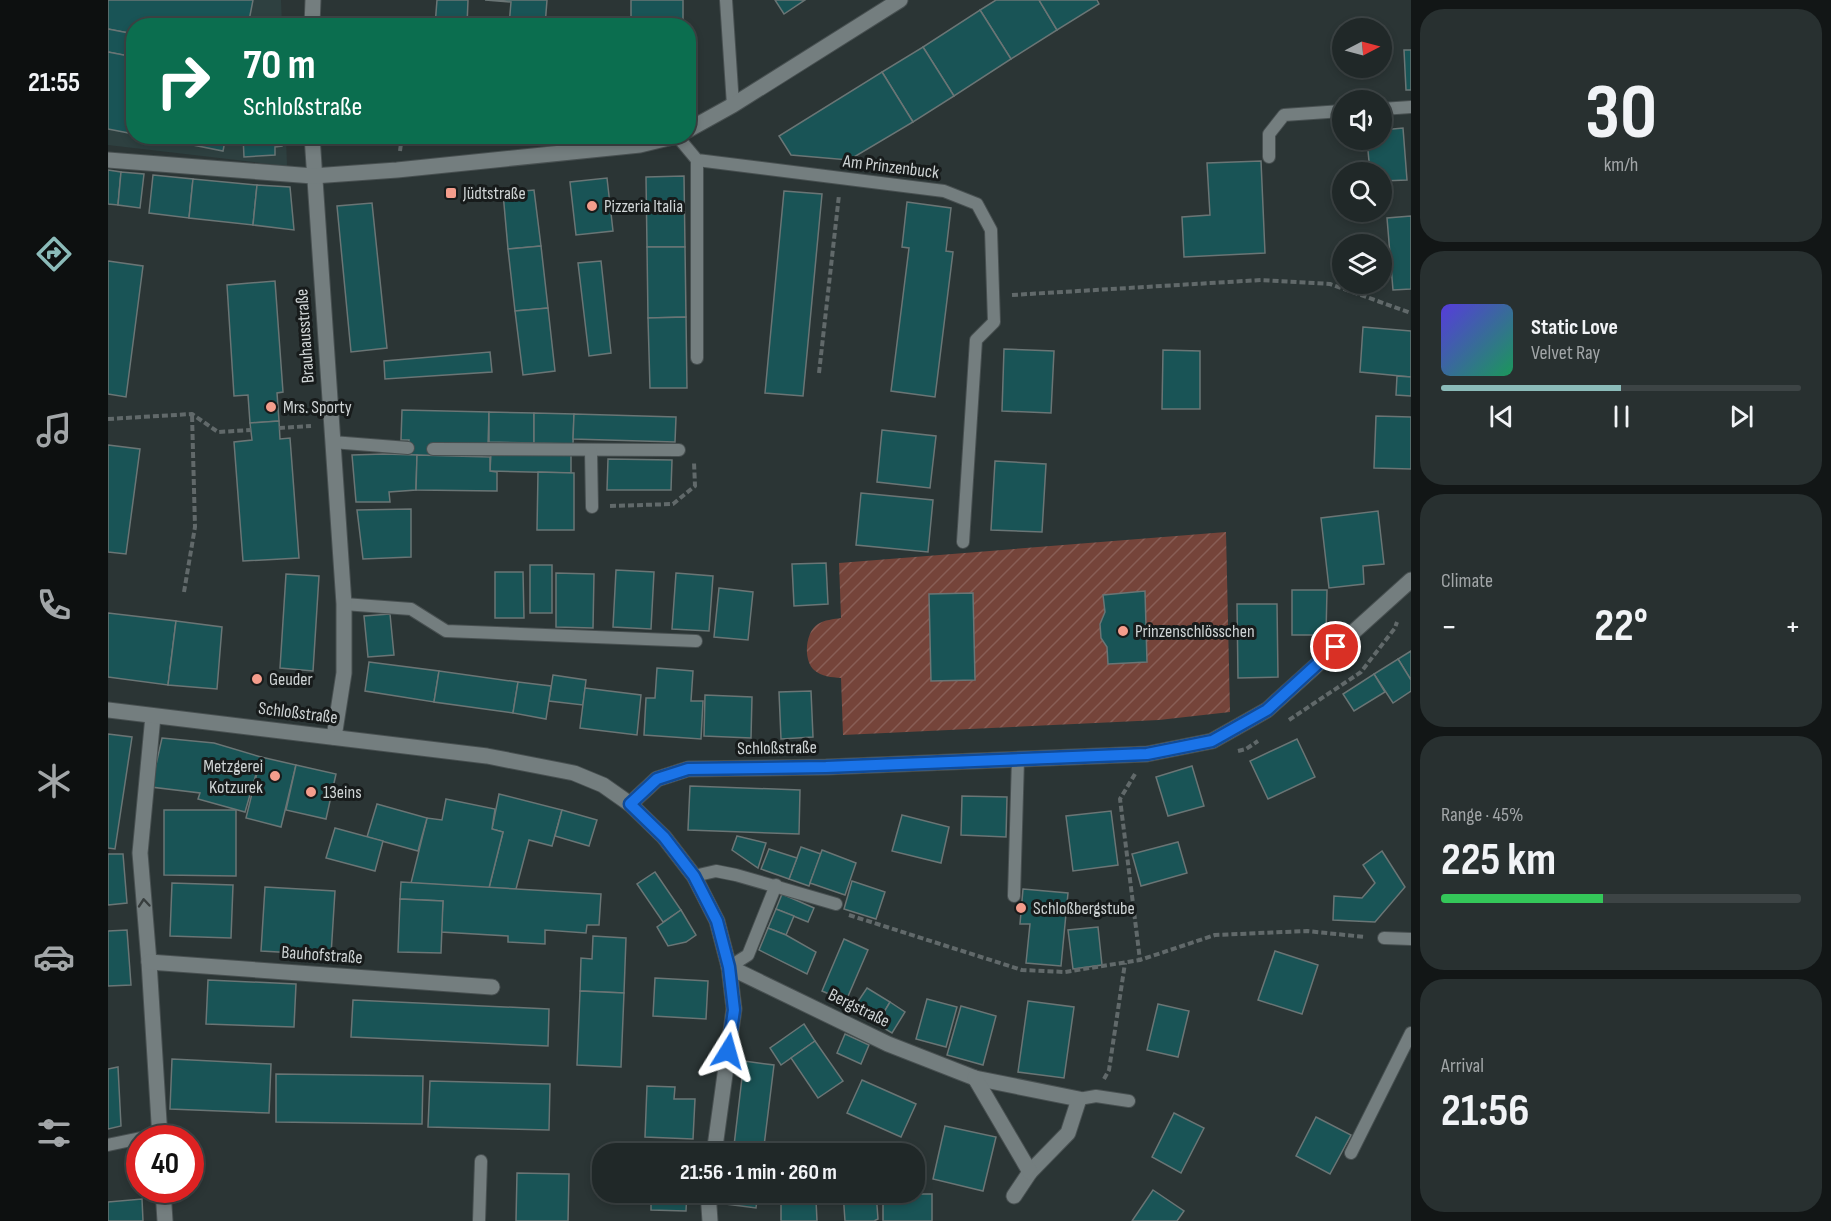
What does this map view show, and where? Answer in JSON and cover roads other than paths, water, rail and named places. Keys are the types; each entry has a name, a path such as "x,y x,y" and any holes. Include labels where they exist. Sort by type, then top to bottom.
{"street":[{"path":"312,18 313,0"},
{"path":"696,126 734,105 900,0"},
{"name":"Brauhausstraße","path":"312,144 344,604 344,673 334,737"},
{"path":"108,160 313,176 407,169 647,144"},
{"name":"Schloßstraße","path":"108,710 487,756 574,773 603,785 630,804 657,779 688,769 826,767 1147,754 1212,741 1267,710 1411,580"},
{"path":"153,716 140,852 159,1125"},
{"path":"630,804 664,837 694,876 717,921 729,967 734,1010 716,1143"},
{"name":"Bauhofstraße","path":"149,962 492,987"},
{"name":"Bergstraße","path":"729,967 888,1044 975,1078 1079,1099"},
{"path":"975,1078 1030,1172"},
{"path":"1014,1196 1030,1172 1068,1133 1079,1099"},
{"path":"164,1203 165,1221"},
{"path":"709,1203 710,1221"}],"lane":[{"path":"726,0 734,105"},
{"path":"1392,108 1411,107"},
{"path":"1269,158 1269,134 1284,116 1332,112"},
{"path":"684,144 697,160 697,358"},
{"name":"Am Prinzenbuck","path":"697,160 944,191 977,204 991,230 994,322 976,340 963,542"},
{"path":"332,442 408,448"},
{"path":"433,449 679,450"},
{"path":"591,451 592,507"},
{"path":"344,604 411,609 446,631 696,641"},
{"path":"1014,896 1018,759"},
{"path":"694,876 716,871 776,885 836,904"},
{"path":"729,967 748,956 776,885"},
{"path":"1384,938 1411,939"},
{"path":"1351,1153 1411,1033"},
{"path":"1079,1099 1096,1096 1129,1101"},
{"path":"108,1145 126,1142"},
{"path":"479,1221 481,1161"}],"place":[{"name":"Jüdtstraße","path":"451,193"},
{"name":"Pizzeria Italia","path":"592,206"},
{"name":"Mrs. Sporty","path":"271,407"},
{"name":"Prinzenschlösschen","path":"1123,631"},
{"name":"Geuder","path":"257,679"},
{"name":"Metzgerei Kotzurek","path":"275,776"},
{"name":"13eins","path":"311,792"},
{"name":"Schloßbergstube","path":"1021,908"}]}
